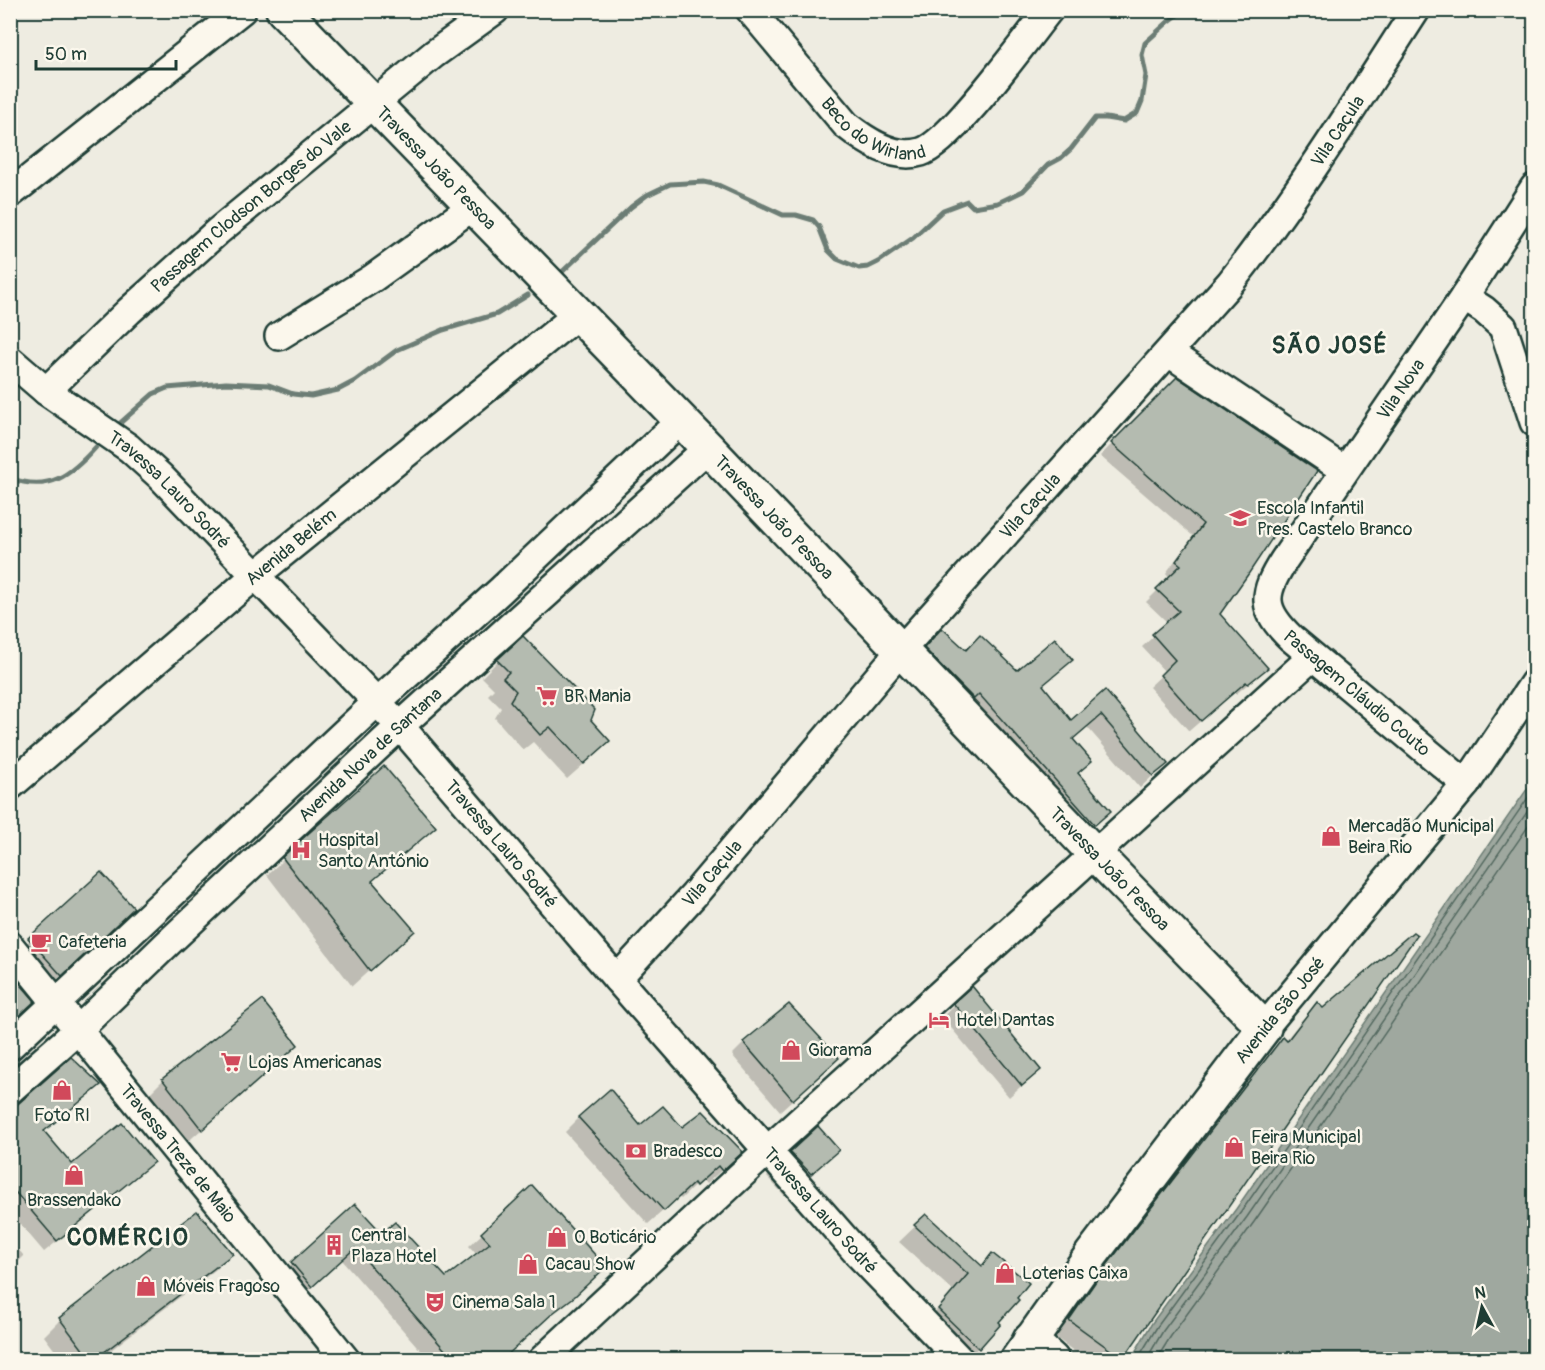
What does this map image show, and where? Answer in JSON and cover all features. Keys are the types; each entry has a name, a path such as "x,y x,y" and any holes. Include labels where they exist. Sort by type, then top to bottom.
{"main road":[{"name":"Travessa João Pessoa","path":"283,10 708,448 1264,1028"},
{"name":"Avenida São José","path":"1033,1353 1092,1254 1264,1028"}],"street":[{"path":"10,194 242,10"},
{"name":"Passagem Clodson Borges do Vale","path":"46,391 129,311 217,232 434,54 495,10"},
{"name":"Beco do Wirland","path":"750,10 846,125 875,145 891,152 908,154 930,148 952,129 1049,10"},
{"name":"Vila Caçula","path":"617,979 694,895 901,650 1230,283 1271,231 1416,10"},
{"name":"Vila Nova","path":"1268,590 1284,560 1464,297 1534,188"},
{"path":"279,336 373,278 472,207"},
{"path":"1464,297 1484,310 1503,327 1534,422"},
{"name":"Avenida Belém","path":"10,786 256,576 578,315"},
{"path":"1169,353 1344,470"},
{"name":"Travessa Lauro Sodré","path":"10,360 46,391 129,448 173,489 400,726 617,979 859,1255 960,1359"},
{"name":"Avenida Nova de Santana","path":"10,1046 681,420"},
{"name":"Avenida Nova de Santana","path":"10,1090 79,1029 400,726 708,448"},
{"name":"Passagem Cláudio Couto","path":"1268,590 1266,601 1276,624 1312,657 1466,784"},
{"path":"500,591 522,616"},
{"path":"542,1359 767,1151 1312,657"},
{"name":"Avenida São José","path":"1264,1028 1466,784 1534,683"},
{"path":"204,866 225,890"},
{"path":"146,920 168,943"},
{"name":"Travessa Treze de Maio","path":"10,946 346,1359"}],"water":[{"path":"1534,779 1534,1359 1131,1359 1152,1323 1236,1209"}],"building":[{"name":"Escola Infantil Pres. Castelo Branco","path":"1177,377 1317,471 1220,614 1268,668 1248,684 1246,682 1201,721 1160,675 1175,660 1152,634 1179,611 1156,589 1181,565 1176,561 1203,524 1111,443"},
{"path":"942,628 966,650 980,635 1017,670 1055,638 1073,660 1043,685 1071,720 1105,690 1168,764 1153,776 1101,715 1073,739 1092,761 1078,773 1111,811 1095,825 979,694 974,699 924,648"},
{"name":"BR Mania","path":"523,636 595,710 591,720 610,741 584,764 550,727 540,735 510,701 516,691 503,678 509,672 497,660"},
{"path":"384,766 436,827 372,881 415,931 370,971 282,857"},
{"path":"101,872 134,908 62,976 28,938"},
{"name":"Feira Municipal Beira Rio","path":"1413,932 1417,935 1123,1359 1069,1320 1107,1265 1283,1037 1287,1041 1317,1002 1323,1008"},
{"path":"10,972 35,1001 10,1024"},
{"path":"972,986 1041,1070 1022,1086 953,1003"},
{"name":"Lojas Americanas","path":"262,1000 298,1045 202,1130 162,1079"},
{"name":"Giorama","path":"789,1004 839,1058 793,1100 743,1042"},
{"name":"Brassendako","path":"71,1057 101,1085 44,1131 72,1164 122,1123 154,1162 57,1241 10,1186 10,1111"},
{"path":"610,1089 640,1125 663,1106 682,1127 703,1111 743,1152 722,1171 718,1166 696,1186 694,1183 664,1211 578,1117"},
{"path":"818,1126 839,1150 811,1174 790,1152"},
{"path":"532,1185 606,1267 503,1359 453,1359 355,1248 312,1287 291,1262 355,1204 382,1233 395,1222 446,1277 490,1243 481,1233"},
{"name":"Móveis Fragoso","path":"197,1211 233,1254 95,1359 90,1359 59,1318"},
{"path":"926,1214 982,1266 992,1253 1029,1283 1017,1298 1019,1300 999,1322 1001,1324 979,1349 938,1309 968,1274 914,1225"}],"waterway":[{"path":"562,272 631,207 647,195 670,184 704,182 718,185 783,215 796,215 813,220 819,227 828,250 837,259 859,268 868,267 913,238 943,210 967,201 973,207 998,203 1023,191 1048,165 1071,149 1095,118 1124,121 1137,113 1142,101 1146,75 1142,55 1145,43 1184,10"},
{"path":"119,424 153,394 167,388 226,383 269,385 293,394 311,396 338,390 355,381 397,350 443,330 497,314 528,295"},
{"path":"10,478 36,483 58,479 78,466 96,447"}],"place":[{"name":"Escola Infantil Pres. Castelo Branco","path":"1240,518"},
{"name":"BR Mania","path":"547,696"},
{"name":"Mercadão Municipal Beira Rio","path":"1331,836"},
{"name":"Hospital Santo Antônio","path":"301,850"},
{"name":"Cafeteria","path":"41,942"},
{"name":"Hotel Dantas","path":"939,1020"},
{"name":"Giorama","path":"791,1050"},
{"name":"Lojas Americanas","path":"231,1062"},
{"name":"Foto RI","path":"62,1090"},
{"name":"Feira Municipal Beira Rio","path":"1234,1147"},
{"name":"Bradesco","path":"636,1151"},
{"name":"Brassendako","path":"74,1175"},
{"name":"O Boticário","path":"557,1237"},
{"name":"Central Plaza Hotel","path":"334,1245"},
{"name":"Cacau Show","path":"528,1264"},
{"name":"Loterias Caixa","path":"1005,1273"},
{"name":"Móveis Fragoso","path":"146,1286"},
{"name":"Cinema Sala 1","path":"435,1302"}],"district":[{"name":"SÃO JOSÉ","path":"1330,345"},
{"name":"COMÉRCIO","path":"128,1237"}]}
